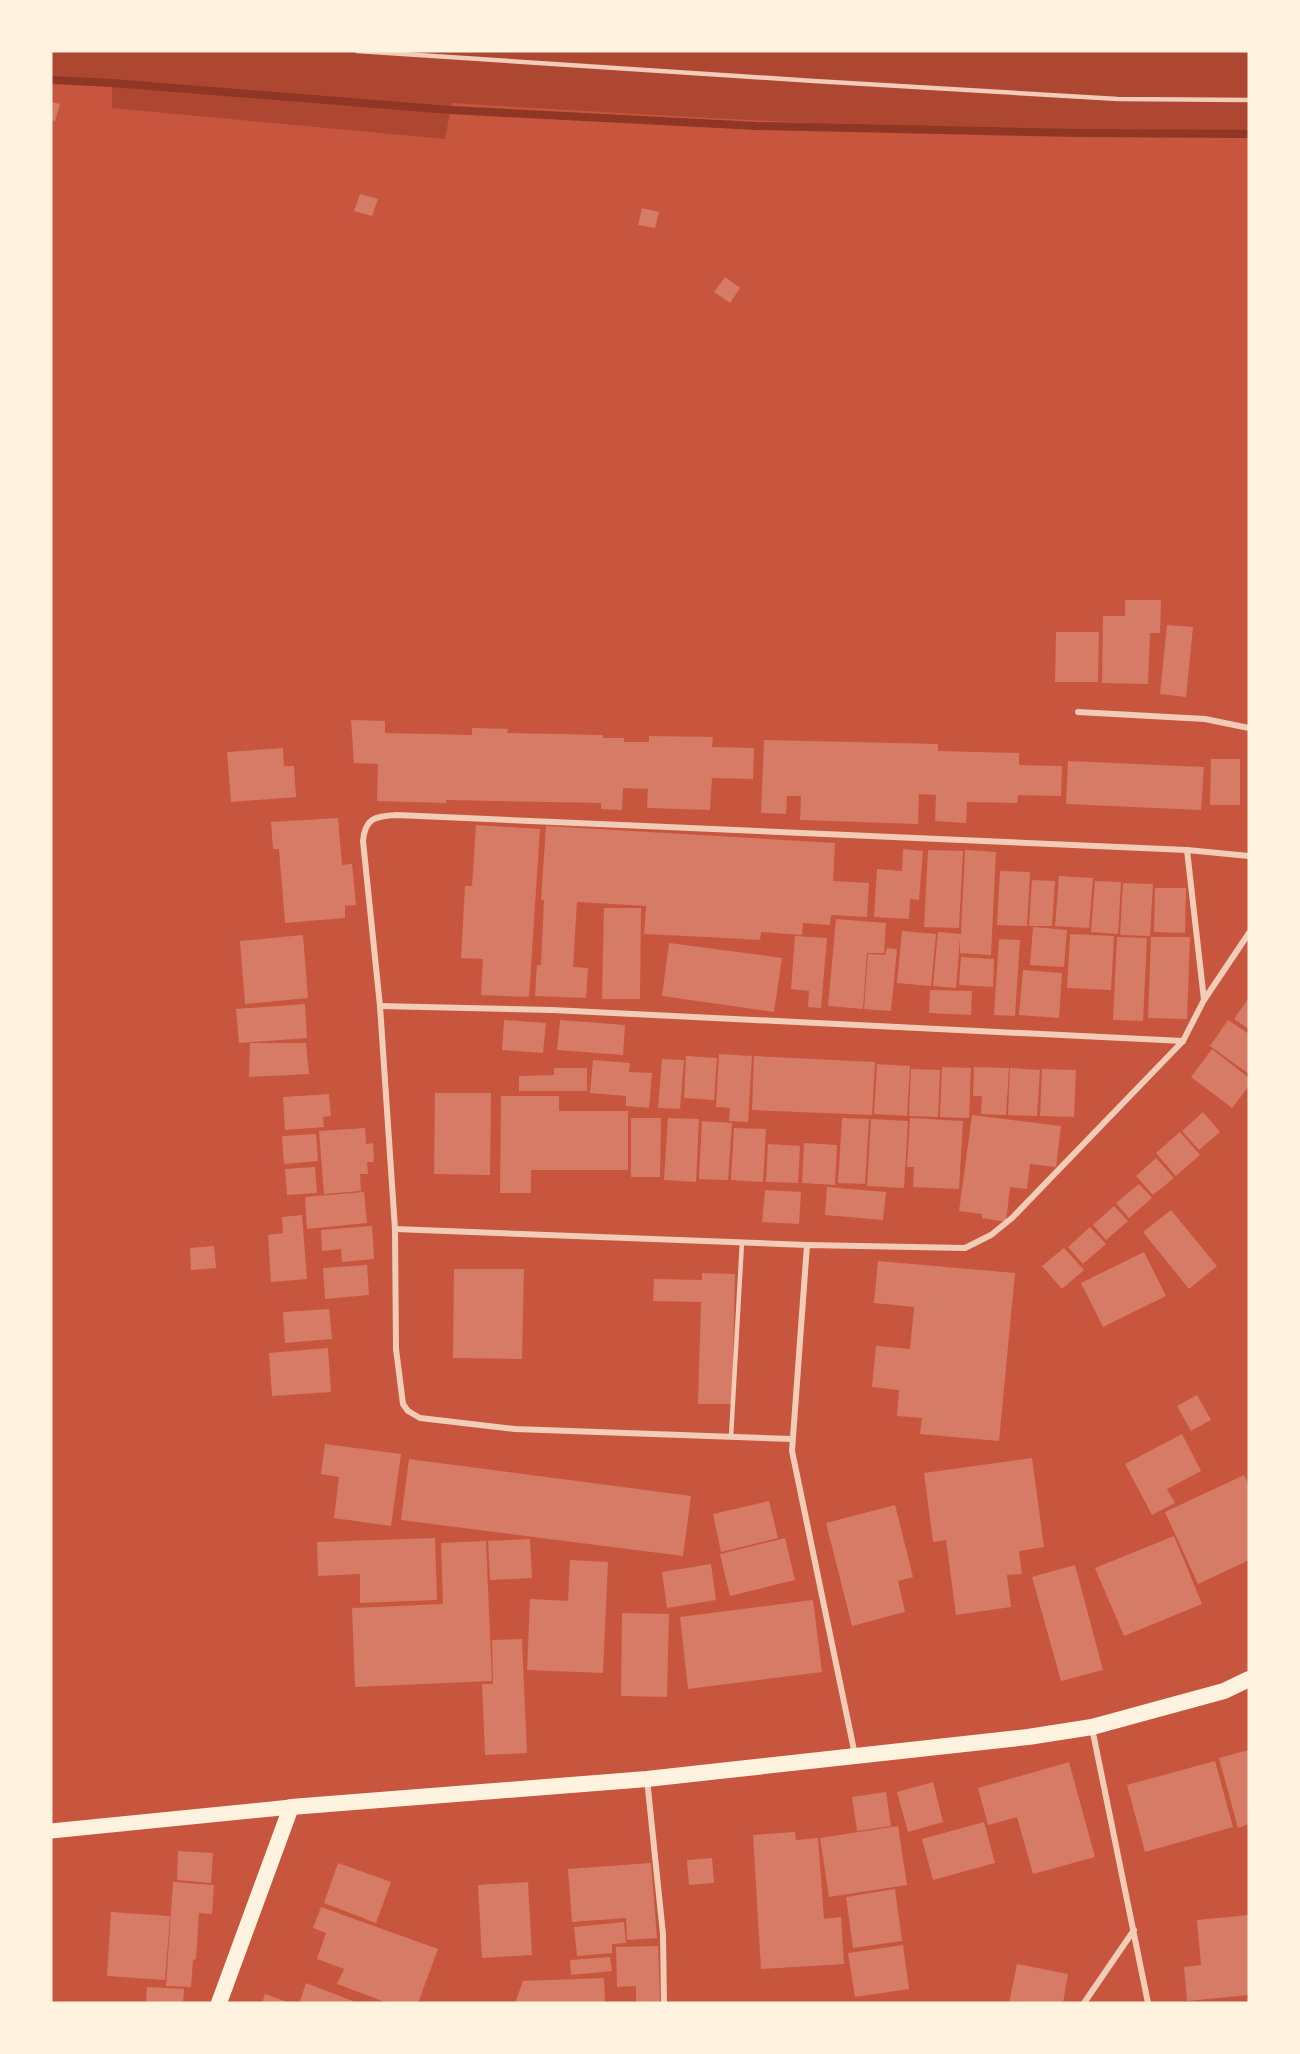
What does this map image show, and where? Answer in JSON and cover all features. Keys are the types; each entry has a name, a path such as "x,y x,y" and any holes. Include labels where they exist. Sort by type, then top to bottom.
{"highway":[{"path":"219,2003 291,1807 647,1779 1028,1737 1092,1727 1224,1690 1249,1679"}],"main road":[{"path":"51,1831 291,1807"}],"street":[{"path":"1078,712 1205,719 1249,728"},
{"path":"792,1439 515,1429 420,1418 408,1412 403,1404 396,1349 395,1229 380,1006 363,841 364,828 370,820 397,815 1188,850 1249,856"},
{"path":"1188,850 1204,1000"},
{"path":"395,1229 807,1245 965,1248 991,1235 1012,1218 1183,1041 1204,1000 1249,933"},
{"path":"380,1006 552,1010 1183,1041"},
{"path":"807,1245 792,1450 855,1756"},
{"path":"1092,1727 1148,2003"},
{"path":"647,1779 663,1934 664,2003"},
{"path":"1084,2003 1134,1930"}],"lane":[{"path":"357,51 1106,98 1249,100"},
{"path":"731,1437 742,1242"}],"shaded area":[{"path":"51,51 1249,51 1249,134 1050,131 850,124 452,103 445,139 112,108 112,83 51,80"}],"building":[{"path":"51,102 60,104 55,121 51,120"},
{"path":"360,194 378,199 372,216 354,211"},
{"path":"642,208 659,212 655,228 638,225"},
{"path":"725,277 740,288 730,303 714,292"},
{"path":"1125,600 1161,600 1160,633 1150,633 1148,684 1102,683 1103,616 1125,616"},
{"path":"1167,625 1193,627 1186,697 1160,694"},
{"path":"1056,632 1099,632 1098,682 1055,682"},
{"path":"351,720 385,721 385,733 472,735 472,728 508,729 507,733 603,735 603,738 624,738 624,742 649,742 649,736 713,737 712,747 754,748 753,779 712,778 710,810 647,808 648,789 623,788 622,810 601,809 601,803 377,801 378,764 354,763"},
{"path":"764,740 938,744 938,751 1019,753 1019,765 1062,766 1061,796 1018,795 1017,803 967,802 966,823 935,821 936,795 919,794 918,824 800,820 801,796 787,796 786,814 761,813"},
{"path":"283,748 284,766 294,766 296,797 231,802 227,752"},
{"path":"1211,759 1240,759 1240,805 1210,805"},
{"path":"1068,761 1204,767 1201,810 1066,804"},
{"path":"338,818 342,865 352,864 356,905 345,906 345,918 285,923 279,849 273,849 271,822"},
{"path":"476,825 540,829 529,997 481,995 483,959 461,958 465,886 472,886"},
{"path":"546,826 835,843 833,881 869,883 867,917 831,915 830,925 803,923 802,935 761,932 760,940 644,934 646,906 577,902 573,967 588,968 586,998 535,996 537,965 541,965 544,900 541,900"},
{"path":"903,849 923,851 919,900 910,899 909,919 874,917 877,869 902,871"},
{"path":"928,850 963,851 959,928 924,927"},
{"path":"965,850 996,852 991,955 960,953 960,938 956,988 933,986 938,932 961,934"},
{"path":"1000,871 1030,872 1027,926 997,925"},
{"path":"1059,876 1093,878 1089,928 1055,926"},
{"path":"1032,880 1055,881 1052,926 1029,926"},
{"path":"1095,881 1121,882 1118,934 1091,932"},
{"path":"1123,883 1153,884 1150,936 1120,935"},
{"path":"1155,888 1186,888 1185,933 1154,932"},
{"path":"604,908 641,908 640,999 602,999"},
{"path":"836,919 886,923 884,953 867,953 863,1009 828,1006"},
{"path":"1033,927 1067,930 1064,967 1030,965"},
{"path":"902,931 936,934 931,986 897,983"},
{"path":"1070,934 1114,936 1111,990 1067,988"},
{"path":"303,935 308,998 245,1004 240,941"},
{"path":"795,936 827,938 821,1008 808,1007 809,991 791,989"},
{"path":"1117,937 1147,938 1143,1021 1113,1020"},
{"path":"1151,937 1190,937 1187,1019 1148,1018"},
{"path":"999,939 1020,940 1015,1016 994,1015"},
{"path":"669,943 782,958 774,1012 662,996"},
{"path":"887,948 897,949 891,1011 864,1009 868,954 885,955"},
{"path":"961,957 994,959 993,987 959,985"},
{"path":"1023,970 1062,973 1059,1018 1019,1015"},
{"path":"930,990 972,991 971,1015 929,1013"},
{"path":"1249,998 1249,1029 1234,1019"},
{"path":"305,1004 307,1038 239,1043 236,1009"},
{"path":"504,1020 546,1023 543,1053 502,1050"},
{"path":"560,1020 625,1025 623,1055 557,1050"},
{"path":"1228,1020 1249,1034 1249,1074 1210,1046"},
{"path":"250,1043 306,1043 309,1074 249,1077"},
{"path":"1212,1049 1249,1078 1249,1086 1232,1108 1191,1077"},
{"path":"719,1054 752,1056 748,1122 729,1121 730,1108 716,1107"},
{"path":"686,1056 717,1058 714,1100 684,1098"},
{"path":"754,1056 875,1062 872,1115 752,1110"},
{"path":"662,1059 684,1060 680,1109 658,1108"},
{"path":"593,1060 630,1063 629,1072 652,1073 649,1108 626,1106 626,1096 590,1093"},
{"path":"877,1064 910,1066 907,1116 874,1114"},
{"path":"942,1067 971,1068 969,1118 940,1117"},
{"path":"974,1067 1009,1068 1006,1115 981,1114 982,1096 973,1096"},
{"path":"554,1068 587,1068 587,1091 519,1091 519,1076 554,1075"},
{"path":"1010,1068 1040,1070 1037,1116 1008,1115"},
{"path":"911,1069 940,1070 938,1117 909,1116"},
{"path":"1042,1069 1076,1070 1074,1117 1040,1116"},
{"path":"435,1093 491,1093 490,1175 434,1174"},
{"path":"329,1094 331,1116 323,1117 324,1127 285,1130 283,1097"},
{"path":"501,1096 559,1096 559,1111 628,1111 628,1170 531,1170 531,1193 500,1193"},
{"path":"1203,1112 1220,1132 1199,1150 1182,1131"},
{"path":"972,1115 1061,1126 1056,1167 1030,1164 1027,1189 1010,1187 1006,1222 982,1218 982,1214 959,1211"},
{"path":"631,1118 661,1118 660,1177 631,1177"},
{"path":"668,1118 699,1119 696,1182 664,1180"},
{"path":"842,1118 869,1119 865,1184 838,1183"},
{"path":"910,1118 963,1121 959,1189 913,1187 914,1167 907,1167"},
{"path":"871,1119 908,1121 904,1188 867,1186"},
{"path":"702,1121 732,1123 728,1180 699,1179"},
{"path":"365,1128 366,1144 373,1143 374,1162 367,1162 368,1174 360,1174 361,1191 324,1194 319,1131"},
{"path":"734,1128 766,1129 763,1182 731,1180"},
{"path":"1180,1132 1200,1155 1176,1176 1156,1153"},
{"path":"316,1134 318,1161 284,1164 282,1136"},
{"path":"804,1143 837,1145 835,1185 802,1183"},
{"path":"768,1144 800,1146 798,1183 766,1182"},
{"path":"1156,1158 1174,1178 1153,1195 1136,1176"},
{"path":"315,1167 317,1193 287,1195 285,1169"},
{"path":"1139,1184 1152,1198 1129,1218 1116,1203"},
{"path":"827,1187 886,1192 883,1220 825,1215"},
{"path":"765,1190 801,1192 799,1224 762,1222"},
{"path":"364,1192 367,1223 307,1229 305,1197"},
{"path":"1114,1206 1128,1221 1106,1240 1093,1225"},
{"path":"1171,1210 1217,1266 1189,1289 1143,1232"},
{"path":"302,1215 307,1279 271,1282 268,1235 283,1233 282,1217"},
{"path":"372,1226 374,1259 342,1262 341,1249 322,1251 321,1230"},
{"path":"1090,1227 1106,1244 1083,1264 1068,1247"},
{"path":"214,1246 216,1268 191,1270 190,1248"},
{"path":"1064,1248 1084,1270 1062,1289 1042,1266"},
{"path":"1144,1252 1166,1296 1103,1327 1081,1283"},
{"path":"878,1261 1015,1273 999,1441 920,1434 922,1418 897,1416 899,1390 872,1387 876,1346 910,1349 914,1307 874,1303"},
{"path":"367,1265 369,1295 325,1299 323,1268"},
{"path":"454,1269 524,1269 522,1359 453,1358"},
{"path":"702,1273 735,1274 732,1404 698,1404 701,1302 653,1301 654,1279 702,1280"},
{"path":"329,1309 332,1339 285,1343 283,1312"},
{"path":"328,1348 331,1392 272,1396 269,1353"},
{"path":"1197,1395 1211,1420 1191,1431 1177,1406"},
{"path":"1182,1434 1201,1471 1167,1489 1175,1503 1152,1515 1125,1464"},
{"path":"325,1444 401,1454 391,1526 334,1518 339,1477 321,1474"},
{"path":"1032,1458 1044,1547 1019,1551 1022,1574 1007,1575 1011,1607 956,1615 946,1540 933,1542 924,1473"},
{"path":"409,1459 691,1496 683,1556 401,1520"},
{"path":"1244,1475 1249,1485 1249,1560 1198,1584 1165,1512"},
{"path":"769,1501 778,1538 721,1552 713,1514"},
{"path":"895,1505 913,1577 898,1581 905,1612 852,1626 826,1523"},
{"path":"1174,1536 1202,1604 1124,1636 1095,1568"},
{"path":"435,1538 437,1600 360,1603 360,1574 318,1576 317,1542"},
{"path":"785,1538 795,1580 730,1596 720,1554"},
{"path":"530,1539 532,1578 490,1580 488,1541"},
{"path":"486,1541 492,1681 355,1687 352,1608 443,1604 441,1543"},
{"path":"570,1560 608,1562 603,1673 527,1670 530,1599 568,1601"},
{"path":"711,1564 716,1600 667,1608 662,1572"},
{"path":"1075,1565 1103,1670 1061,1681 1032,1577"},
{"path":"813,1600 822,1672 688,1689 680,1617"},
{"path":"622,1613 669,1614 667,1697 621,1696"},
{"path":"522,1639 527,1753 485,1755 482,1684 493,1684 492,1640"},
{"path":"1249,1750 1249,1824 1238,1828 1219,1758"},
{"path":"1215,1761 1233,1827 1145,1852 1127,1785"},
{"path":"1069,1762 1095,1857 1033,1874 1017,1817 988,1825 978,1788"},
{"path":"933,1782 943,1822 908,1832 897,1792"},
{"path":"886,1792 891,1826 857,1831 852,1797"},
{"path":"984,1822 995,1863 933,1880 922,1839"},
{"path":"898,1826 907,1885 829,1897 820,1838"},
{"path":"795,1832 796,1840 818,1838 824,1919 841,1917 844,1964 761,1969 753,1835"},
{"path":"178,1851 213,1853 211,1883 177,1880"},
{"path":"712,1858 714,1883 689,1885 687,1860"},
{"path":"338,1863 391,1882 376,1923 324,1903"},
{"path":"651,1863 657,1938 627,1940 626,1918 572,1922 568,1869"},
{"path":"173,1882 214,1885 212,1914 199,1913 196,1959 193,1960 191,1987 166,1986"},
{"path":"528,1882 532,1955 482,1958 478,1885"},
{"path":"895,1889 902,1941 853,1948 846,1897"},
{"path":"321,1907 438,1949 418,2003 388,2003 337,1984 344,1969 317,1959 326,1933 313,1928"},
{"path":"111,1912 170,1916 165,1980 107,1976"},
{"path":"1249,1915 1249,1995 1187,2001 1184,1967 1201,1965 1197,1920"},
{"path":"624,1922 626,1943 612,1944 612,1953 577,1956 574,1927"},
{"path":"903,1945 909,1989 855,1997 848,1953"},
{"path":"658,1946 660,2003 636,2003 636,1986 617,1987 616,1947"},
{"path":"610,1957 612,1971 571,1975 570,1960"},
{"path":"1017,1964 1068,1974 1063,2003 1009,2003"},
{"path":"604,1978 605,2003 515,2003 523,1981"},
{"path":"306,1983 358,2003 304,2003 300,2001"},
{"path":"147,1987 184,1989 183,2003 146,2003"},
{"path":"265,1994 290,2003 262,2003"}],"waterway":[{"path":"51,80 450,110 757,126 1249,134"}]}
